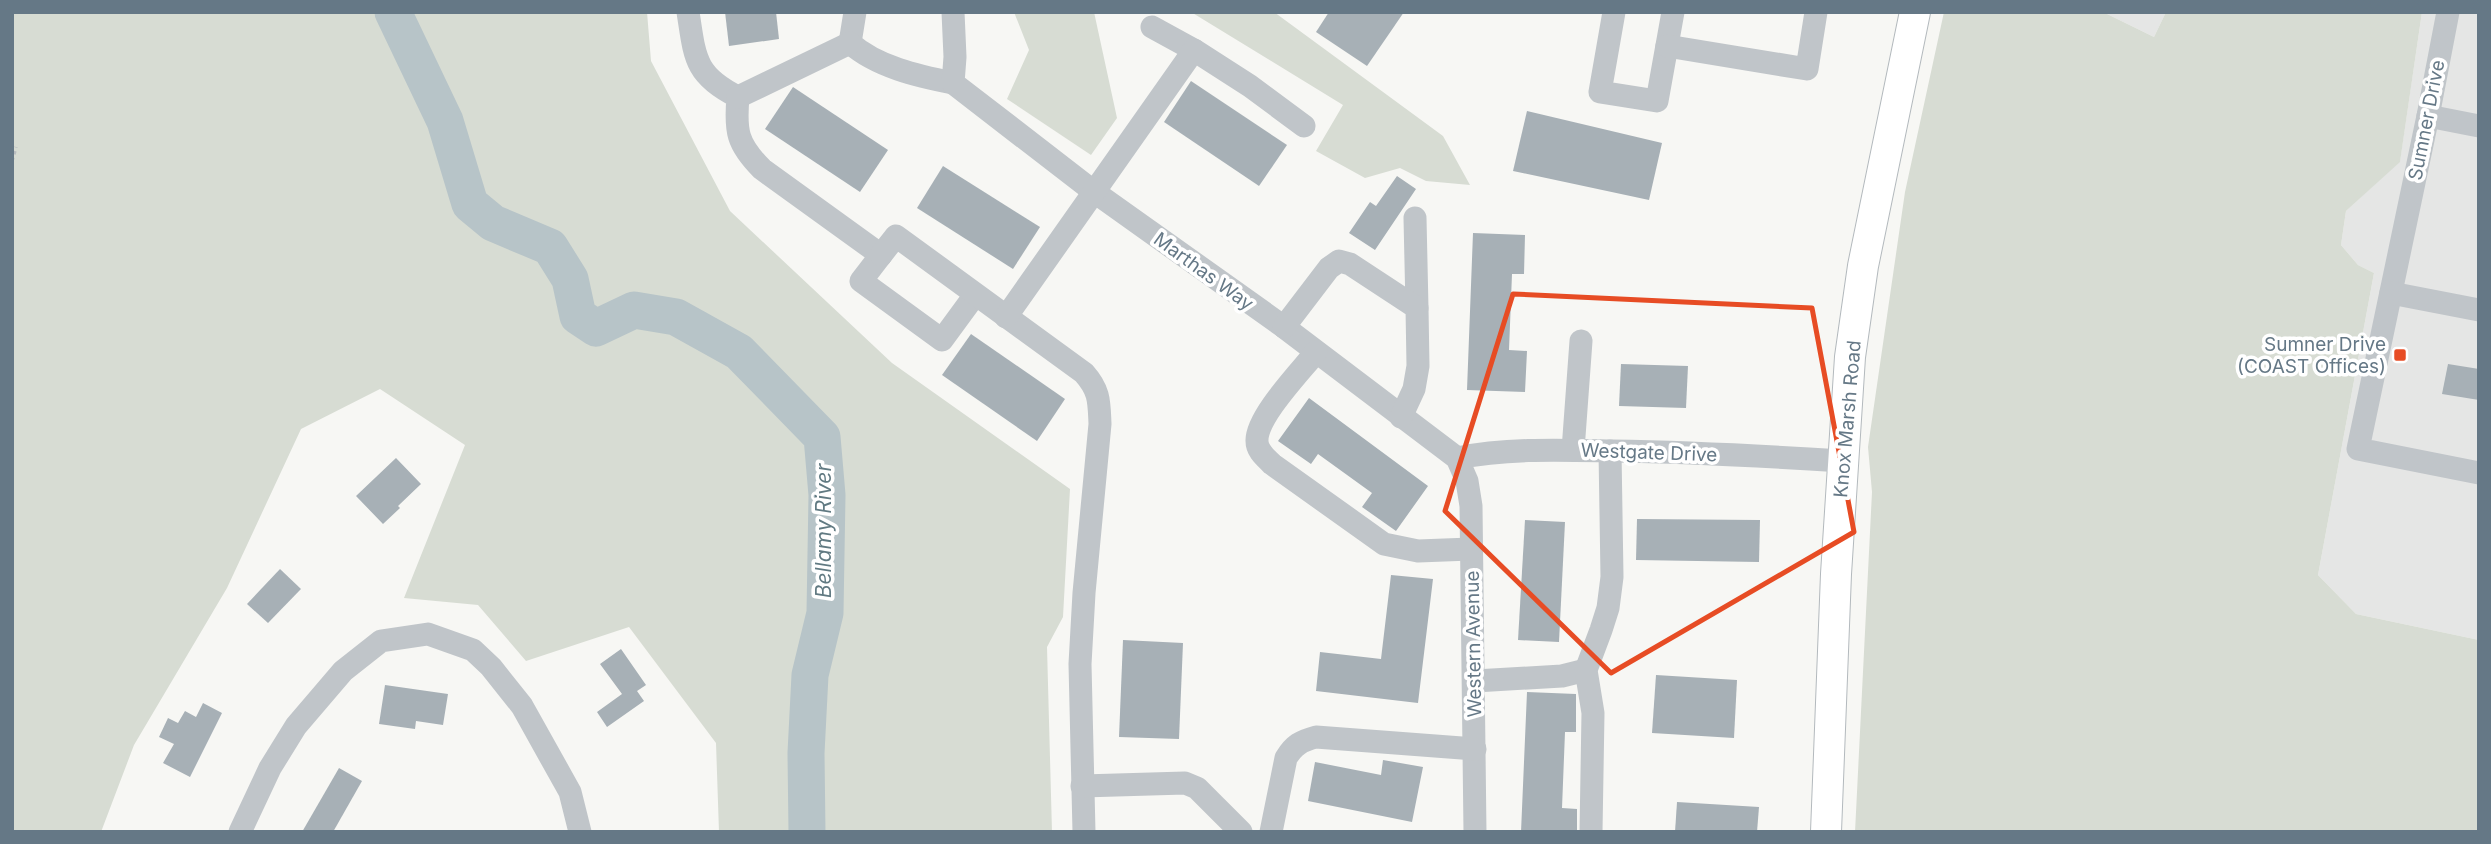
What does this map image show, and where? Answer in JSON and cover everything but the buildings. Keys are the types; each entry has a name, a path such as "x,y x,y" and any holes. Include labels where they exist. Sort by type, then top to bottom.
{"main road":[{"name":"Knox Marsh Road","path":"1826,832 1842,461 1850,357 1863,266 1915,12"}],"street":[{"path":"688,12 694,54 704,74 719,87 738,97"},
{"path":"738,97 850,43 855,12"},
{"path":"953,12 953,83"},
{"path":"1614,12 1600,92 1657,101 1673,12"},
{"path":"1667,46 1807,69 1816,12"},
{"name":"Sumner Drive","path":"2448,12 2358,449 2479,473"},
{"path":"1152,27 1250,86 1304,126"},
{"name":"Marthas Way","path":"850,43 863,54 881,62 953,83 1093,191 1284,327 1457,458"},
{"path":"1006,317 1194,50"},
{"path":"738,97 736,122 739,139 747,154 762,169 881,255"},
{"path":"2428,117 2479,126"},
{"path":"1401,418 1414,388 1418,366 1415,218"},
{"path":"975,295 942,340 861,281 895,236 1084,373 1096,386 1100,424 1080,664 1084,832"},
{"path":"1284,327 1329,268 1339,261 1350,264 1417,308"},
{"path":"2391,292 2479,310"},
{"path":"1573,450 1581,341"},
{"path":"1316,352 1262,423 1256,442 1261,453 1272,464 1384,544 1418,551 1471,550"},
{"name":"Westgate Drive","path":"1457,458 1489,452 1573,450 1683,452 1842,461"},
{"path":"1591,832 1593,713 1586,670 1608,608 1612,577 1610,451"},
{"name":"Western Avenue","path":"1457,458 1467,481 1471,506 1475,832"},
{"path":"240,832 270,768 296,726 343,671 381,641 428,634 472,650 491,667 522,706 570,792 580,832"},
{"path":"1475,681 1562,676 1586,670"},
{"path":"1271,832 1286,758 1292,747 1302,740 1316,737 1475,749"},
{"path":"1082,786 1185,783 1197,788 1241,832"}],"path":[{"path":"12,162 16,147"}],"highlighted area":[{"path":"1513,294 1812,308 1854,532 1611,673 1445,511"}],"shaded area":[{"path":"12,12 647,12 651,61 730,211 892,363 1070,489 1063,617 1047,647 1052,832 719,832 716,743 629,627 526,661 478,605 404,598 465,445 380,389 301,429 227,588 134,745 101,832 12,832"},
{"path":"1014,12 1094,12 1117,118 1091,155 1007,99 1029,50"},
{"path":"1191,12 1274,12 1443,136 1470,185 1426,181 1400,168 1365,178 1316,151 1343,105"},
{"path":"1944,12 2103,12 2154,37 2166,12 2422,12 2400,162 2346,211 2341,245 2358,265 2374,273 2318,575 2356,614 2479,640 2479,832 1855,832 1872,492 1868,447 1905,192"},
{"path":"2103,12 2166,12 2154,37"},
{"path":"2422,12 2479,12 2479,640 2356,614 2318,575 2374,273 2358,265 2341,245 2346,211 2400,161"}],"waterway":[{"name":"Bellamy River","path":"393,12 445,121 470,204 493,223 550,247 570,279 578,316 596,328 634,310 676,317 739,352 822,437 827,495 825,613 810,675 806,753 807,832"}],"place":[{"name":"Sumner Drive (COAST Offices)","path":"2400,355"}]}
